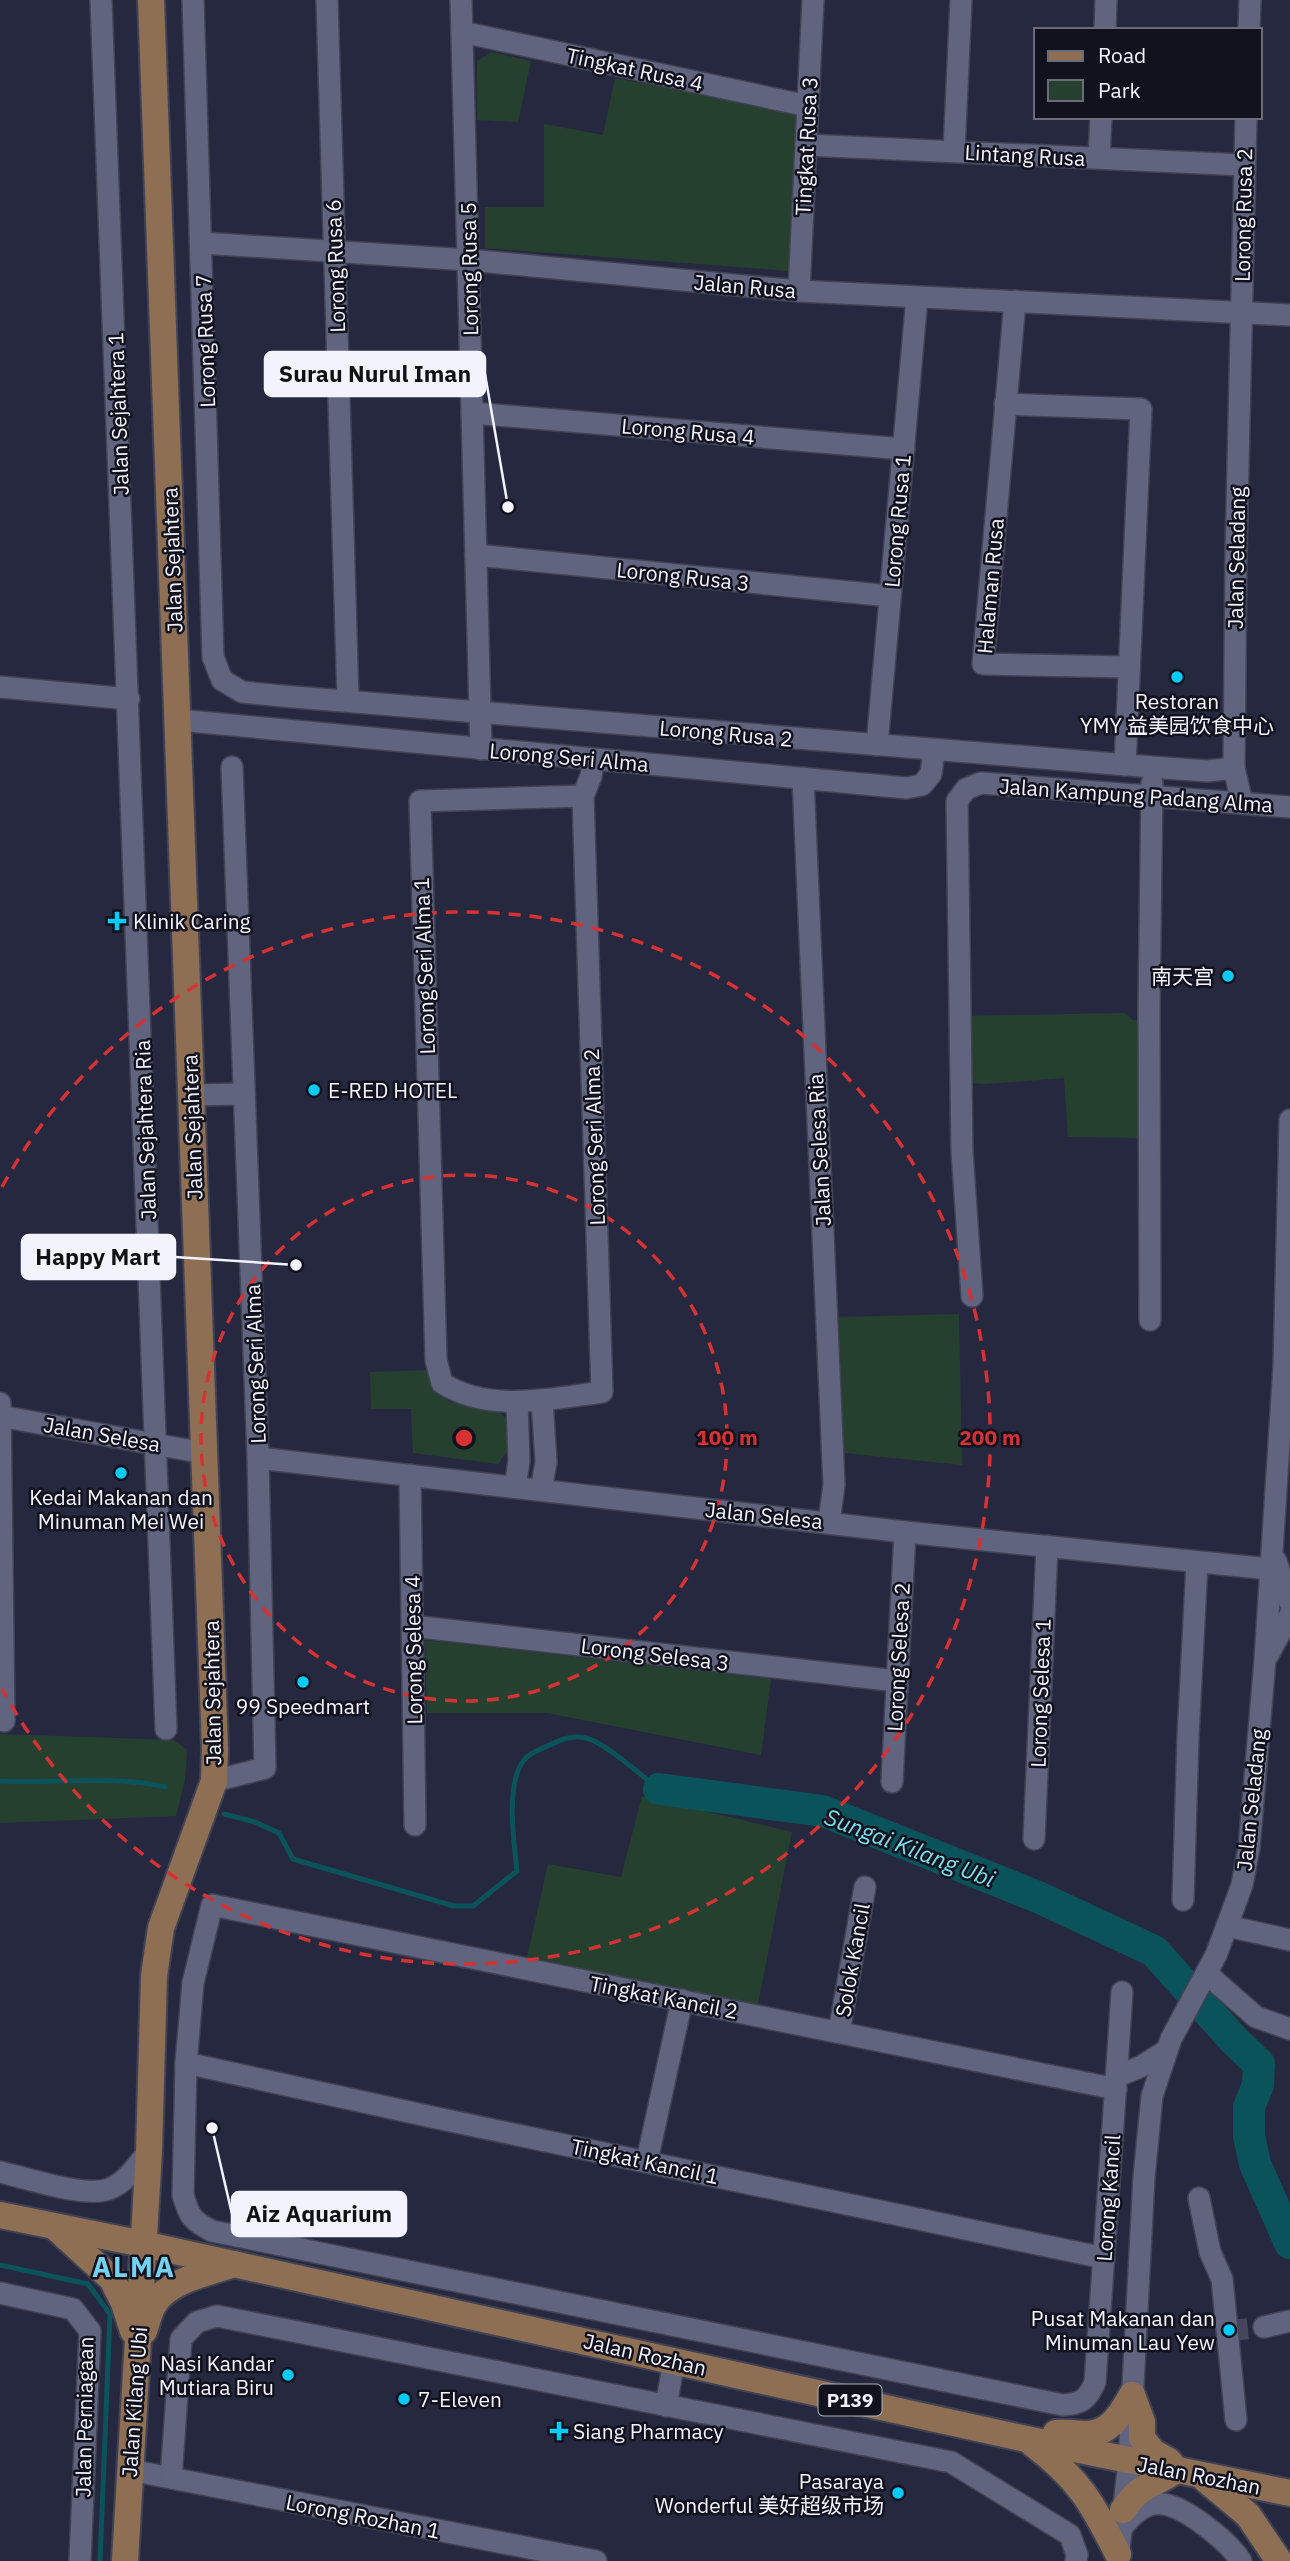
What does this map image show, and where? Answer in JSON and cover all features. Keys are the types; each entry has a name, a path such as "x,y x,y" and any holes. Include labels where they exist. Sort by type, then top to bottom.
{"main road":[{"name":"Jalan Sejahtera","path":"143,2244 157,1951 161,1928 212,1786 215,1749 151,0"},
{"name":"Jalan Rozhan","path":"0,2215 1201,2476 1290,2498"},
{"path":"53,2225 112,2279 124,2303 138,2346"},
{"name":"Jalan Kilang Ubi","path":"125,2561 143,2244"},
{"path":"138,2346 154,2304 167,2290 234,2264"},
{"path":"1026,2439 1069,2432 1086,2435 1100,2432 1122,2413 1132,2395"},
{"path":"1026,2439 1075,2480 1097,2514 1120,2539 1143,2486 1175,2471 1169,2461 1153,2452 1142,2438 1142,2422 1132,2395"},
{"path":"1201,2476 1248,2515 1279,2561"}],"street":[{"name":"Jalan Sejahtera 1","path":"101,0 129,699"},
{"name":"Lorong Rusa 7","path":"193,0 214,657 222,680"},
{"name":"Lorong Rusa 6","path":"327,0 348,700"},
{"name":"Lorong Rusa 5","path":"461,0 481,749"},
{"name":"Tingkat Rusa 3","path":"799,291 813,0"},
{"path":"954,151 961,0"},
{"path":"1105,28 1106,0"},
{"path":"1249,28 1250,0"},
{"name":"Tingkat Rusa 4","path":"462,32 808,106"},
{"path":"1099,158 1101,119"},
{"name":"Lorong Rusa 2","path":"1241,312 1246,119"},
{"name":"Lintang Rusa","path":"806,145 1244,165"},
{"name":"Jalan Rusa","path":"202,243 469,260 799,291 1290,315"},
{"name":"Lorong Rusa 1","path":"877,746 918,297"},
{"name":"Halaman Rusa","path":"1015,301 983,664 1129,667"},
{"name":"Jalan Seladang","path":"1241,312 1234,768 1242,803"},
{"path":"1005,404 1141,409 1125,765"},
{"name":"Lorong Rusa 4","path":"472,414 904,449"},
{"name":"Lorong Rusa 3","path":"476,555 890,596"},
{"name":"Lorong Rusa 2","path":"222,680 242,692 480,713 1152,767 1207,771 1234,768"},
{"path":"0,687 129,699"},
{"name":"Jalan Sejahtera Ria","path":"129,699 166,1729"},
{"name":"Lorong Seri Alma","path":"177,720 906,788 922,785 931,774 934,750"},
{"path":"972,1296 962,1151 957,801 966,789 981,783 983,754"},
{"path":"583,796 592,776 594,759"},
{"name":"Lorong Seri Alma","path":"232,766 258,1458"},
{"path":"1150,1320 1149,1010 1152,767"},
{"name":"Jalan Selesa Ria","path":"803,778 834,1485 829,1522"},
{"name":"Jalan Kampung Padang Alma","path":"981,783 1290,807"},
{"name":"Lorong Seri Alma 2","path":"517,1403 602,1392 583,796"},
{"name":"Lorong Seri Alma 1","path":"517,1403 458,1393 442,1383 436,1360 420,801 583,796"},
{"path":"190,1095 244,1094"},
{"name":"Jalan Seladang","path":"1120,2539 1129,2461 1147,2139 1152,2096 1169,2045 1227,1926 1242,1885 1249,1848 1265,1660 1284,1366 1290,1120"},
{"path":"541,1490 546,1462 542,1400"},
{"path":"0,1403 4,1721"},
{"path":"515,1487 519,1461 517,1403"},
{"name":"Jalan Selesa","path":"0,1416 204,1452"},
{"path":"212,1786 265,1768 258,1458"},
{"name":"Jalan Selesa","path":"258,1458 905,1532 1270,1569"},
{"name":"Lorong Selesa 4","path":"410,1475 415,1825"},
{"name":"Lorong Selesa 2","path":"892,1782 905,1532"},
{"path":"1273,1538 1278,1570 1290,1603"},
{"name":"Lorong Selesa 1","path":"1034,1839 1047,1546"},
{"path":"1183,1900 1197,1563"},
{"path":"1265,1660 1290,1615"},
{"name":"Lorong Selesa 3","path":"412,1626 897,1681"},
{"name":"Solok Kancil","path":"839,2032 865,1887"},
{"name":"Tingkat Kancil 2","path":"186,2063 193,1983 212,1905 839,2032 1116,2083"},
{"path":"1227,1926 1290,1940"},
{"path":"1203,1980 1256,2017 1290,2029"},
{"name":"Lorong Kancil","path":"1085,2400 1095,2382 1122,1992"},
{"path":"648,2161 682,2000"},
{"path":"1116,2083 1169,2045"},
{"name":"Tingkat Kancil 1","path":"186,2063 1104,2258"},
{"name":"Jalan Rozhan","path":"186,2063 183,2195 187,2211 196,2223 212,2231 1063,2405 1077,2404 1085,2400"},
{"path":"0,2172 78,2190 108,2189 131,2173 149,2151"},
{"path":"1199,2198 1210,2252 1222,2279 1236,2420"},
{"name":"Jalan Perniagaan","path":"0,2293 73,2309 90,2331 80,2561"},
{"path":"172,2478 181,2339 197,2322 217,2316 951,2462 1070,2535 1077,2554 1076,2561"},
{"path":"666,2406 667,2324"},
{"name":"Lorong Rozhan 1","path":"130,2470 596,2561"},
{"path":"1120,2539 1130,2517 1149,2505 1162,2503 1209,2528 1241,2561"}],"green space":[{"path":"492,52 531,61 518,122 477,120 477,61"},
{"path":"615,78 801,113 789,271 485,248 485,207 544,207 544,124 603,135"},
{"path":"1125,1013 1133,1020 1144,1020 1140,1138 1068,1137 1064,1078 967,1083 967,1016"},
{"path":"959,1314 962,1465 844,1453 839,1317"},
{"path":"427,1370 434,1391 450,1402 497,1411 509,1420 511,1445 498,1464 413,1453 411,1409 371,1409 370,1372"},
{"path":"425,1640 771,1679 761,1755 547,1713 427,1713"},
{"path":"0,1734 174,1740 187,1750 185,1780 176,1816 0,1823"},
{"path":"642,1796 792,1832 758,2004 527,1957 548,1864 621,1877"}],"waterway":[{"name":"Sungai Kilang Ubi","path":"224,1814 255,1822 279,1833 293,1859 454,1906 473,1906 517,1871 513,1829 514,1783 524,1760 537,1750 567,1738 589,1739 602,1745 659,1789"},
{"name":"Sungai Kilang Ubi","path":"0,1781 124,1781 165,1787"},
{"name":"Sungai Kilang Ubi","path":"659,1789 823,1811 1038,1897 1154,1951 1259,2064 1258,2085 1249,2107 1249,2136 1255,2164 1290,2243"},
{"path":"0,2265 88,2284 110,2314 100,2561"}],"tunnel":[{"path":"1227,2331 1264,2327"}],"place":[{"name":"Surau Nurul Iman","path":"508,507"},
{"name":"Restoran YMY 益美园饮食中心","path":"1177,677"},
{"name":"Klinik Caring","path":"117,921"},
{"name":"南天宫","path":"1228,976"},
{"name":"E-RED HOTEL","path":"314,1090"},
{"name":"Happy Mart","path":"296,1265"},
{"name":"Kedai Makanan dan Minuman Mei Wei","path":"121,1473"},
{"name":"99 Speedmart","path":"303,1682"},
{"name":"Aiz Aquarium","path":"212,2128"},
{"name":"Pusat Makanan dan Minuman Lau Yew","path":"1229,2330"},
{"name":"Nasi Kandar Mutiara Biru","path":"288,2375"},
{"name":"7-Eleven","path":"404,2399"},
{"name":"Siang Pharmacy","path":"559,2431"},
{"name":"Pasaraya Wonderful 美好超级市场","path":"898,2493"}],"district":[{"name":"ALMA","path":"134,2266"}]}
